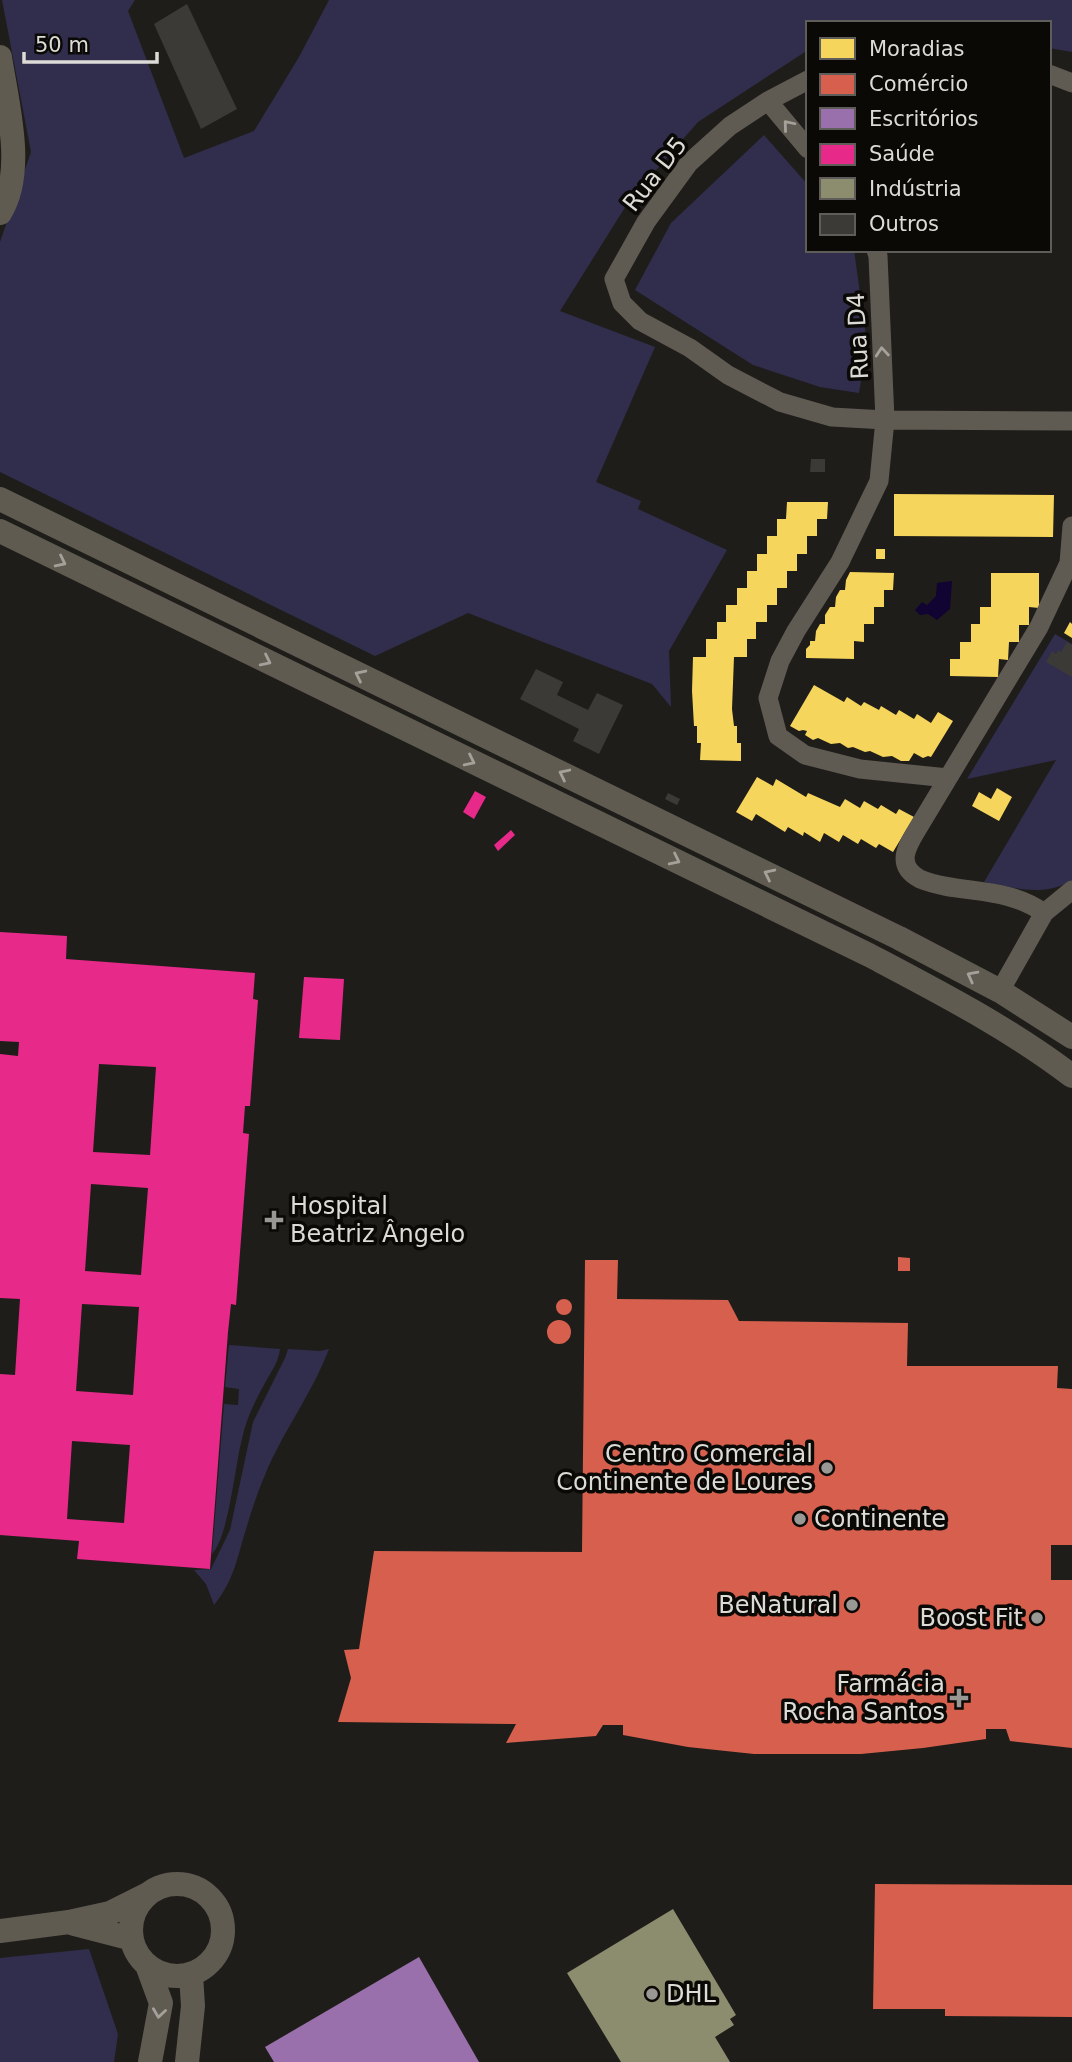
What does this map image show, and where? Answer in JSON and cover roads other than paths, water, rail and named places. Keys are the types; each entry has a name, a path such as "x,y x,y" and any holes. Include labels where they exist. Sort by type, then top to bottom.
{"main road":[{"path":"0,57 13,150 12,185 0,213"},
{"path":"0,499 899,938 1000,991 1072,1037"},
{"path":"0,531 869,955 966,1006 1025,1042 1072,1076"},
{"path":"0,1931 69,1922 110,1913 160,1887 176,1884 192,1886 206,1894 217,1906 223,1921 220,1948 213,1959 203,1969 191,1975 176,1977 147,1965"},
{"path":"149,1894 137,1906 132,1922 132,1939 137,1954 147,1965 161,2003 150,2062"},
{"path":"69,1922 132,1939"},
{"path":"187,2062 193,2006 191,1975"}],"street":[{"path":"1051,75 1072,83"},
{"name":"Rua D5","path":"806,81 768,101 730,126 689,163 646,222 614,279 622,303 640,321 690,348 728,375 780,402 832,417 885,420"},
{"path":"768,101 806,147"},
{"name":"Rua D4","path":"877,252 885,420 878,481 840,562 780,660 768,698 778,736 805,755 860,769 948,778"},
{"path":"885,420 1072,421"},
{"path":"1044,913 1029,902 926,881 911,874 905,862 908,847 1039,627 1069,564 1072,526"},
{"path":"1000,991 1044,913 1072,890"}],"place":[{"name":"Hospital Beatriz Ângelo","path":"274,1220"},
{"name":"Centro Comercial Continente de Loures","path":"827,1468"},
{"name":"Continente","path":"800,1519"},
{"name":"BeNatural","path":"852,1605"},
{"name":"Boost Fit","path":"1037,1618"},
{"name":"Farmácia Rocha Santos","path":"959,1698"},
{"name":"DHL","path":"652,1994"}]}
